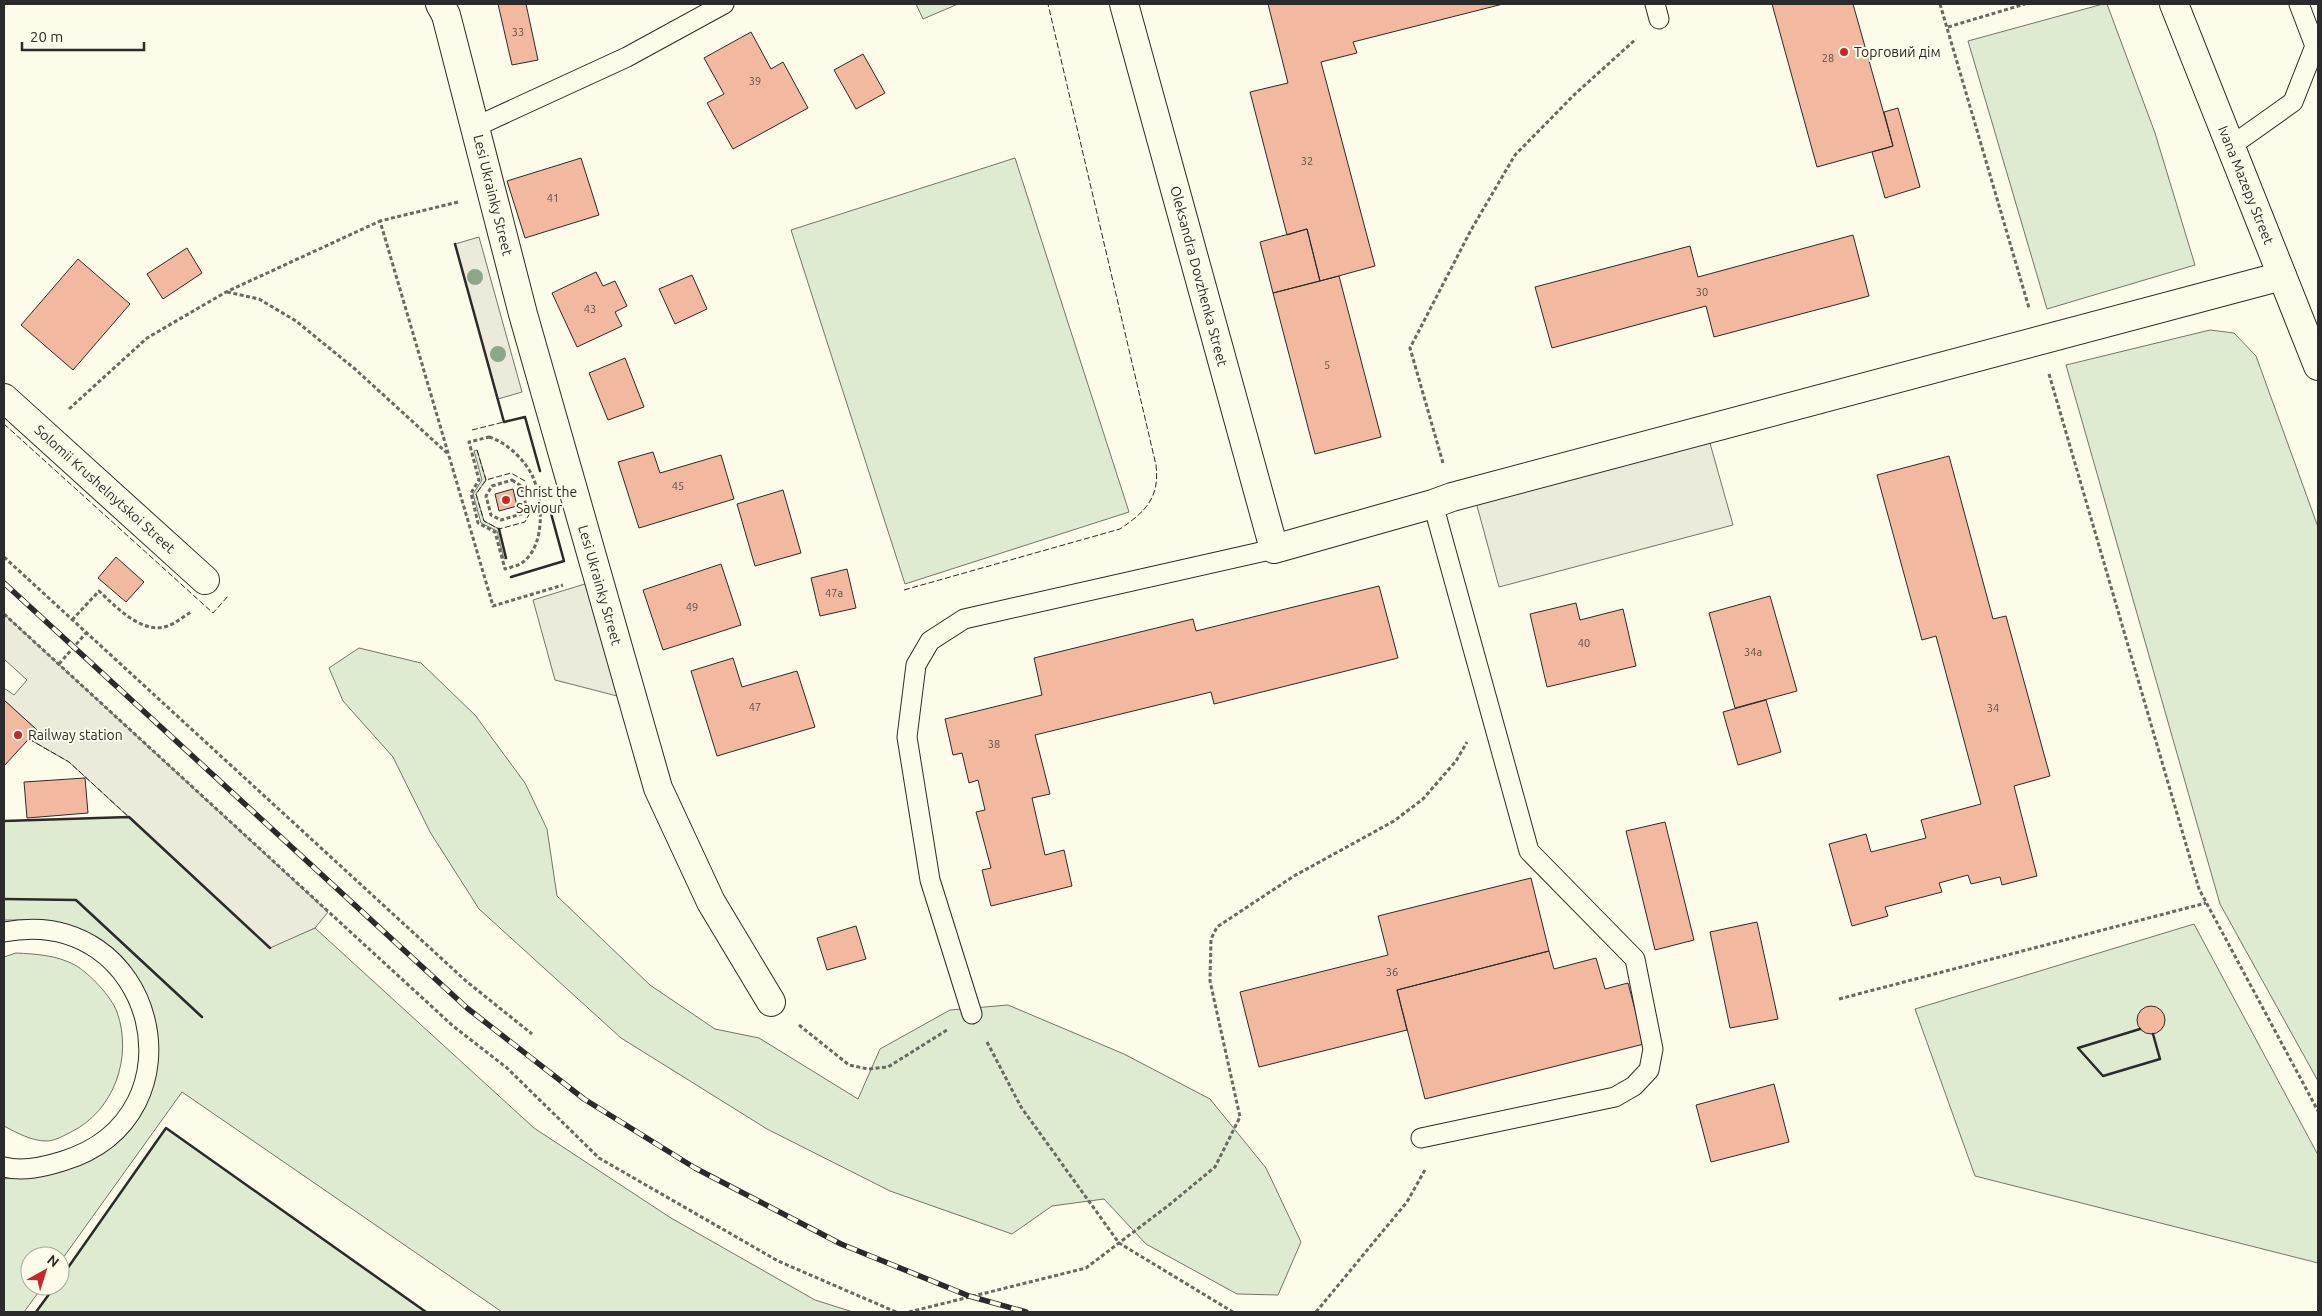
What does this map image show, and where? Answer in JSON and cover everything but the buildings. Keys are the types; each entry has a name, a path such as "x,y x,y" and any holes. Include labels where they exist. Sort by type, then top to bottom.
{"street":[{"name":"Lesi Ukrainky Street","path":"440,4 446,15 523,314 658,788 711,902 771,1002"},
{"name":"Oleksandra Dovzhenka Street","path":"1124,4 1274,549"},
{"name":"Ivana Mazepy Street","path":"2174,4 2318,366"},
{"path":"1274,549 1443,501 2282,276"},
{"name":"Solomii Krushelnytskoi Street","path":"4,398 205,580"}],"lane":[{"path":"475,127 628,57 724,4"},
{"path":"2231,146 2293,102 2315,46 2299,4"},
{"path":"1421,1138 1615,1098 1634,1086 1649,1070 1653,1049 1635,959 1530,851 1488,704 1443,501"},
{"path":"972,1014 930,880 907,736 916,664 930,641 964,620 1274,549"},
{"path":"4,932 38,929 58,932 78,939 96,949 112,962 126,977 137,994 149,1034 149,1054 146,1075 134,1108 112,1135 83,1155 49,1165 16,1171 4,1167"}],"path":[{"path":"1940,4 2199,889 2318,1111"},
{"path":"1948,28 2025,4"},
{"path":"1443,501 1410,348 1471,230 1515,155 1657,11"},
{"path":"42,433 147,338 226,292 380,221 492,193"},
{"path":"380,221 493,606 597,575"},
{"path":"226,292 259,299 296,321 355,369 448,454"},
{"path":"532,475 513,451 492,438 469,442 479,480 471,494 478,523 494,532 505,569 523,562 538,543 540,506"},
{"path":"512,480 521,486 523,496 526,506 521,514 501,520 491,515 486,496 492,486 512,480"},
{"path":"523,496 540,491"},
{"path":"4,558 466,981 532,1034"},
{"path":"72,620 99,591 123,613 146,626 169,626 192,611 200,596 205,580"},
{"path":"4,614 453,1026 506,1068 599,1158 778,1261 896,1312"},
{"path":"59,664 86,633"},
{"path":"909,1312 1086,1268 1215,1167 1240,1117 1210,981 1212,939 1217,927 1294,876 1394,821 1423,799 1456,762 1488,704"},
{"path":"1839,999 2206,903"},
{"path":"771,1002 849,1065 868,1069 888,1067 972,1014 1021,1107 1119,1243 1233,1312"},
{"path":"1316,1312 1407,1202 1447,1132"}],"green space":[{"path":"916,4 958,4 923,19"},
{"path":"2107,4 2155,133 2195,265 2047,309 1968,41"},
{"path":"1015,158 1129,512 905,584 791,230"},
{"path":"2210,330 2234,333 2256,356 2318,527 2318,1081 2220,904 2066,365"},
{"path":"477,450 486,480 476,494 484,521 499,529 506,558 504,559 497,531 481,523 473,494 482,480 474,451"},
{"path":"359,648 421,663 475,715 525,783 547,829 557,896 650,985 715,1029 759,1038 858,1099 880,1049 950,1010 1008,1005 1124,1054 1210,1099 1266,1168 1301,1242 1278,1295 1237,1294 1146,1244 1104,1199 1052,1206 1012,1234 890,1191 767,1129 621,1038 479,909 430,832 393,757 343,701 329,668"},
{"path":"129,817 269,947 315,928 534,1128 671,1218 815,1300 853,1312 502,1312 182,1092 70,1248 70,1246 20,1246 20,1296 36,1296 24,1312 4,1312 4,1179 54,1172 90,1160 115,1141 156,1051 99,944 80,931 63,924 40,920 4,920 4,821"},
{"path":"2194,924 2318,1155 2318,1263 1975,1176 1915,1009"},
{"path":"16,953 53,957 81,969 110,999 117,1012 121,1029 123,1047 121,1064 109,1097 99,1111 86,1123 62,1137 49,1141 30,1138 4,1126 4,957"},
{"path":"166,1128 426,1312 36,1312 48,1296 70,1296 70,1265"}],"shaded area":[{"path":"479,237 522,392 498,399 455,244"},
{"path":"1706,429 1733,525 1499,587 1473,491"},
{"path":"588,583 621,697 555,680 533,600"},
{"path":"4,614 328,912 315,928 270,948 69,762 29,739 37,730 4,700 4,688 14,695 27,680 4,659"}],"railway":[{"path":"4,583 467,1008 584,1099 695,1168 841,1244 969,1296 1026,1312"}],"fence":[{"path":"904,590 1120,529 1143,510 1149,503 1156,487 1156,465 1048,4"},
{"path":"472,430 504,422"},
{"path":"4,424 213,613 229,595"},
{"path":"477,450 486,480"},
{"path":"525,481 511,473 486,480 476,494 484,521 499,529 525,522 533,507"},
{"path":"29,739 69,762 129,817"}],"wall":[{"path":"455,244 504,422 525,417 540,471"},
{"path":"511,577 564,561 549,506"},
{"path":"499,529 506,558"},
{"path":"4,821 129,817 270,948"},
{"path":"4,899 76,900 202,1017"},
{"path":"2140,1029 2078,1048 2103,1076 2160,1059 2153,1034"},
{"path":"70,1265 166,1128 426,1312"},
{"path":"36,1312 48,1296"}],"place":[{"name":"Торговий дім","path":"1844,52"},
{"name":"Christ the Saviour","path":"506,500"},
{"name":"Railway station","path":"18,735"}]}
